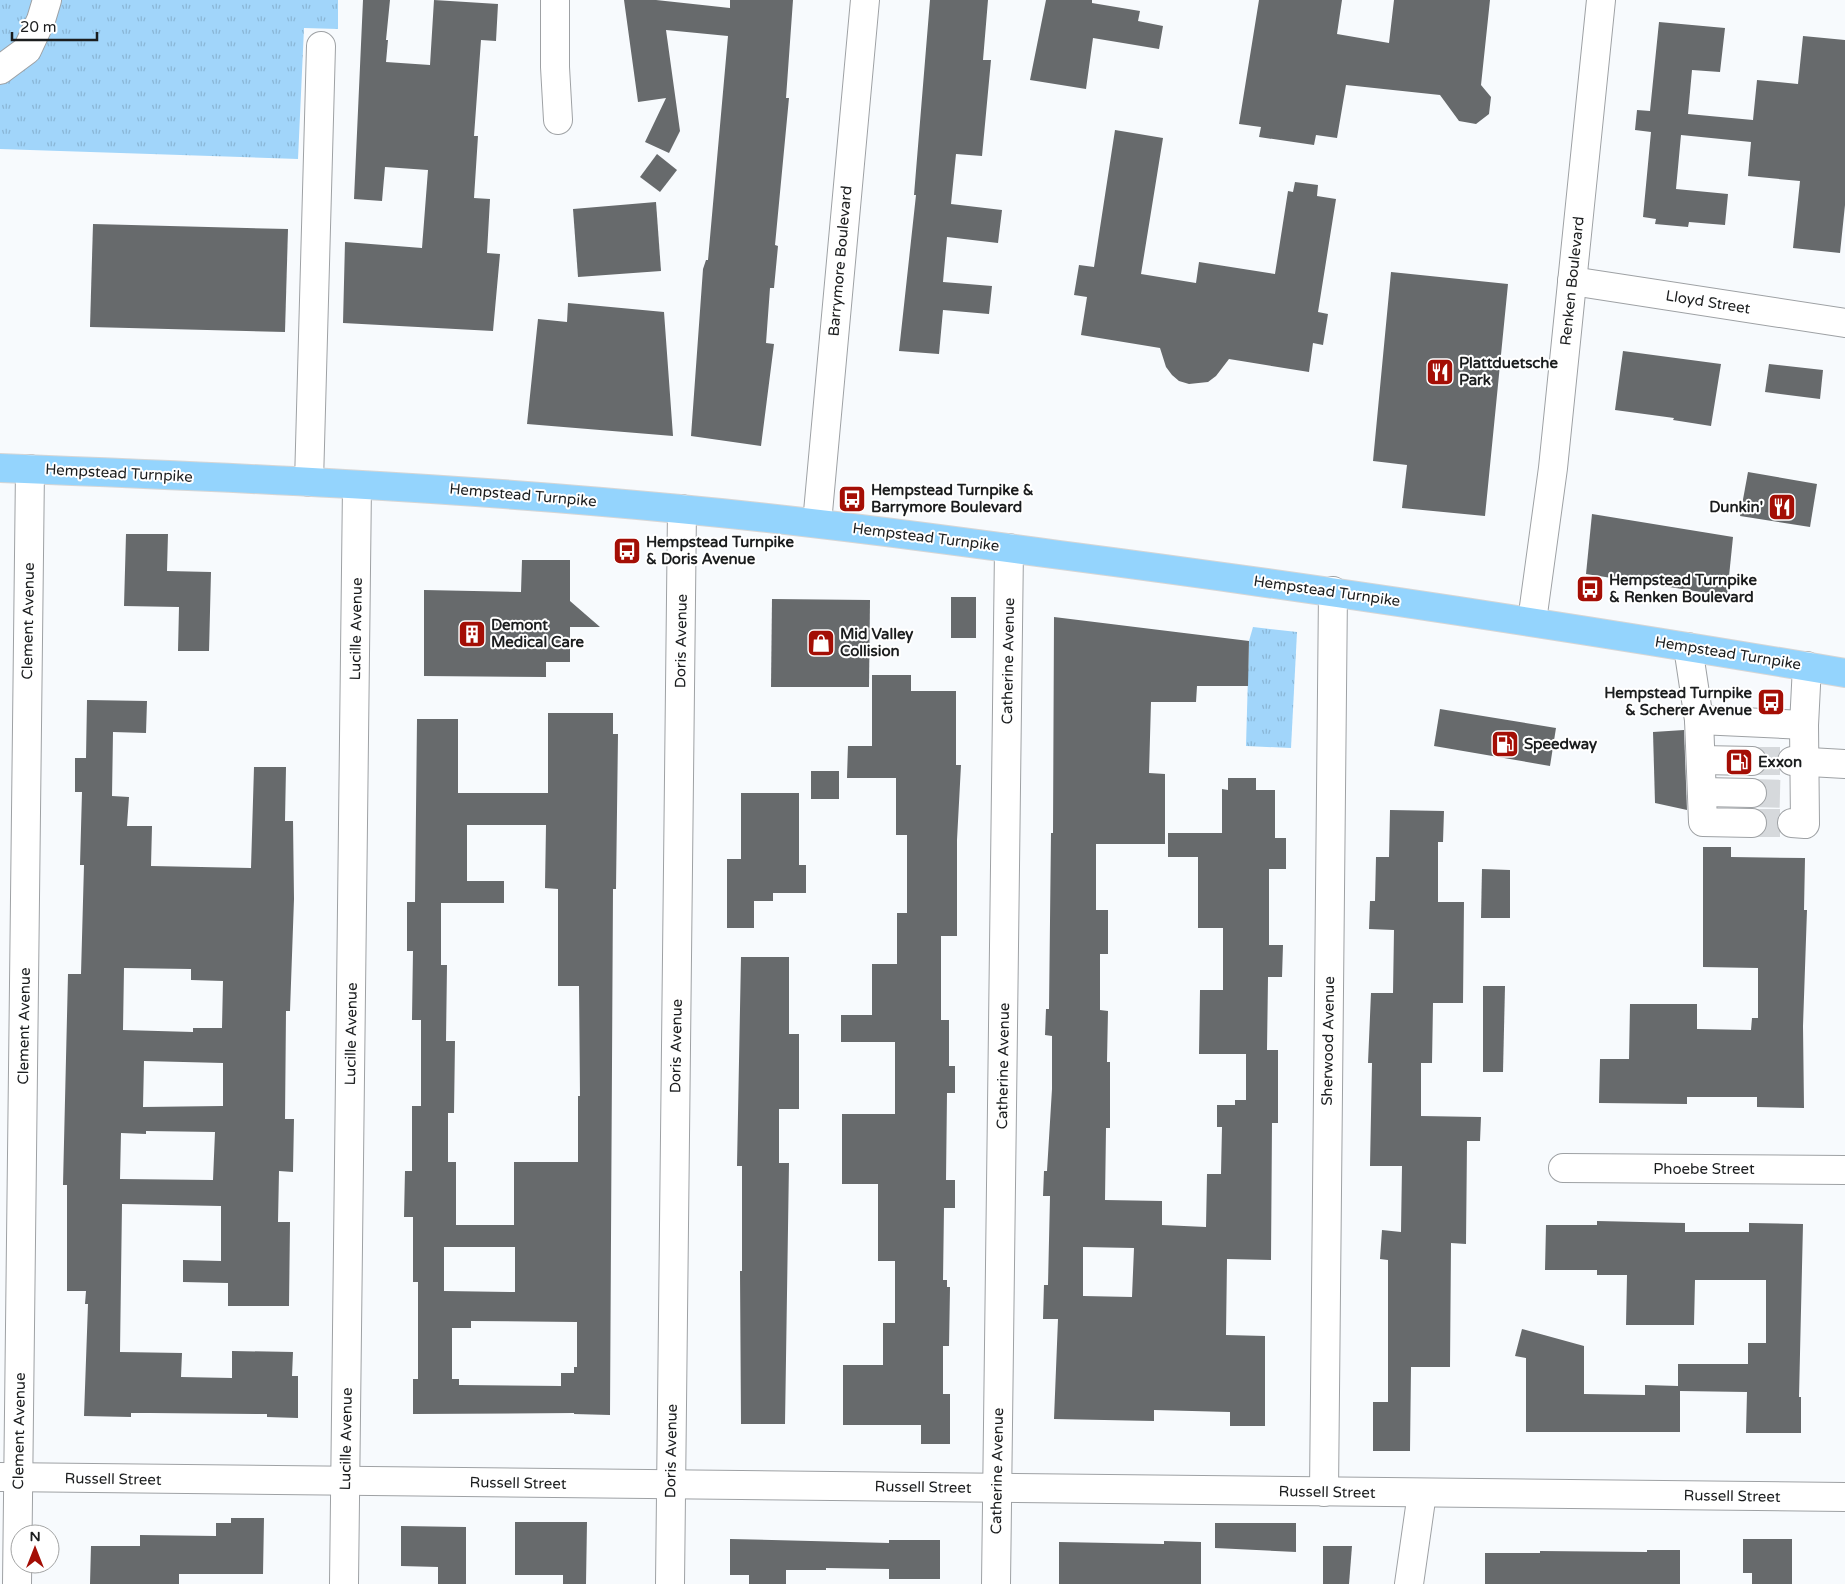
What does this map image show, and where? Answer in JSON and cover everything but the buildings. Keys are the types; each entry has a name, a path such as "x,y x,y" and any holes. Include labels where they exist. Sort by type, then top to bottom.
{"main road":[{"name":"Hempstead Turnpike","path":"0,468 444,488 817,523 1332,591 1532,621 1845,673"}],"street":[{"path":"0,70 27,50 41,20 47,0"},
{"path":"555,0 555,66 558,120"},
{"name":"Barrymore Boulevard","path":"817,523 865,0"},
{"name":"Renken Boulevard","path":"1532,621 1553,468 1601,0"},
{"path":"309,482 321,46"},
{"name":"Lloyd Street","path":"1572,281 1845,322"},
{"name":"Clement Avenue","path":"17,1584 9,1478 30,469"},
{"name":"Lucille Avenue","path":"344,1584 357,485"},
{"name":"Doris Avenue","path":"670,1584 682,509"},
{"name":"Catherine Avenue","path":"996,1584 1009,548"},
{"name":"Sherwood Avenue","path":"1324,1492 1332,591"},
{"path":"1688,647 1700,720 1703,822 1752,823"},
{"path":"1792,823 1805,824 1798,794 1798,761 1804,725 1806,666"},
{"path":"1700,720 1804,725"},
{"path":"1702,760 1752,761"},
{"path":"1798,761 1845,764"},
{"path":"1702,792 1752,793"},
{"name":"Phoebe Street","path":"1563,1168 1845,1170"},
{"name":"Russell Street","path":"9,1478 1845,1497"},
{"path":"1409,1584 1422,1493"}],"green space":[{"path":"0,0 338,0 338,29 304,28 298,159 0,149"},
{"path":"1253,627 1297,632 1291,748 1246,746 1249,641"}],"tunnel":[{"path":"1752,761 1792,761"},
{"path":"1752,793 1792,794"},
{"path":"1752,823 1792,823"}],"place":[{"name":"Plattduetsche Park","path":"1440,372"},
{"name":"Hempstead Turnpike & Barrymore Boulevard","path":"852,499"},
{"name":"Dunkin'","path":"1782,507"},
{"name":"Hempstead Turnpike & Doris Avenue","path":"627,551"},
{"name":"Hempstead Turnpike & Renken Boulevard","path":"1590,589"},
{"name":"Demont Medical Care","path":"472,634"},
{"name":"Mid Valley Collision","path":"821,643"},
{"name":"Hempstead Turnpike & Scherer Avenue","path":"1771,702"},
{"name":"Speedway","path":"1505,744"},
{"name":"Exxon","path":"1739,762"}]}
